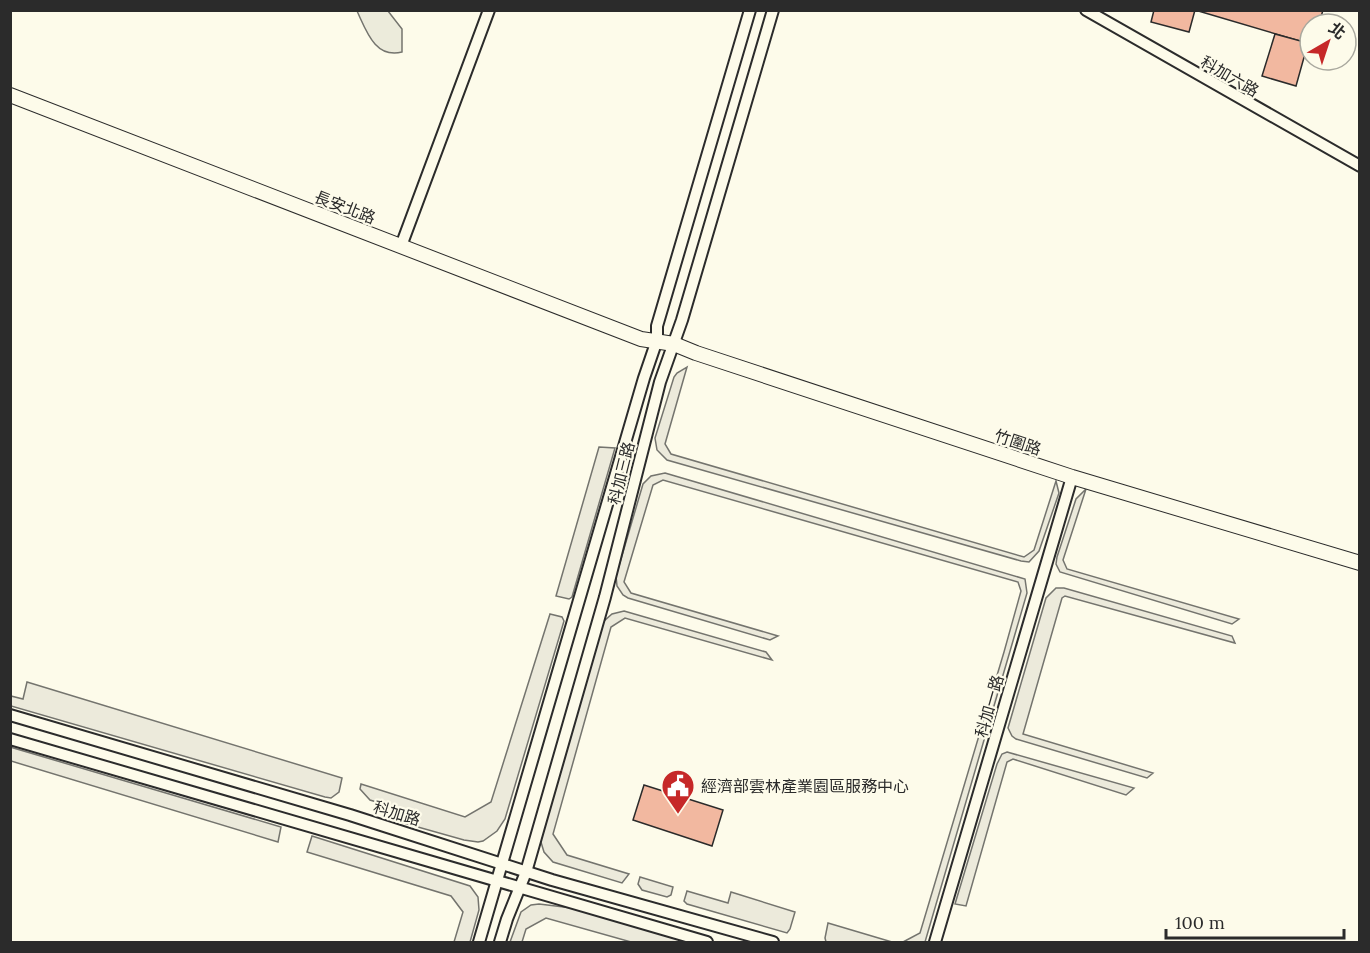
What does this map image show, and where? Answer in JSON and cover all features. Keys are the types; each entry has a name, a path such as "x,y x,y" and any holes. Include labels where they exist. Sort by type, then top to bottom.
{"street":[{"path":"401,246 489,10"},
{"name":"科加三路","path":"667,343 657,326 750,10"},
{"name":"科加三路","path":"500,942 526,872 605,597 660,382 667,343 773,10"},
{"name":"科加六路","path":"1086,10 1359,166"},
{"name":"長安北路","path":"10,95 640,339 667,343"},
{"name":"科加三路","path":"479,942 644,378 667,343"},
{"name":"竹圍路","path":"667,343 1072,477 1359,563"},
{"name":"科加一路","path":"935,942 1072,477"},
{"name":"科加路","path":"10,715 350,814 473,853 501,865 773,942"},
{"path":"10,739 707,942"}],"shaded area":[{"path":"357,11 388,11 402,29 402,52 393,53 378,47 368,34"},
{"path":"687,367 665,444 671,454 1024,557 1034,550 1056,481 1059,493 1039,551 1029,562 1021,561 667,460 657,450 655,438 674,377"},
{"path":"599,447 615,448 572,597 569,599 556,596"},
{"path":"665,473 1025,579 1027,593 925,942 903,942 920,933 1004,652 1021,591 1018,582 663,480 653,485 624,582 631,593 778,636 770,640 628,598 617,586 616,576 643,484 651,476"},
{"path":"1086,489 1063,560 1067,569 1239,619 1232,624 1060,572 1056,564 1057,557 1076,499"},
{"path":"1056,588 1064,588 1232,636 1235,643 1065,596 1062,598 1023,734 1153,773 1147,778 1016,739 1008,728 1046,598"},
{"path":"624,611 766,652 772,660 625,618 611,627 553,834 567,855 629,874 622,883 553,862 544,852 540,839 603,622 612,614"},
{"path":"550,614 562,617 564,621 505,819 497,831 478,842 393,820 396,808 370,800 360,789 361,784 465,817 491,802"},
{"path":"27,682 342,778 339,792 331,798 325,797 11,706 11,696 23,699"},
{"path":"10,747 281,827 278,842 11,761"},
{"path":"1007,752 1134,788 1126,795 1013,759 1007,762 966,906 955,904 997,764 1002,754"},
{"path":"312,836 470,886 478,897 479,910 470,942 454,942 463,912 451,896 307,852"},
{"path":"640,877 673,887 671,895 667,897 642,890 638,884"},
{"path":"687,891 728,903 731,892 795,912 787,933 687,904 684,901"},
{"path":"531,905 572,908 690,942 631,942 546,918 526,929 522,942 510,942 521,912"},
{"path":"828,923 892,942 826,942"}],"building":[{"path":"1154,10 1195,10 1189,32 1151,22"},
{"path":"1195,10 1323,10 1322,12 1298,12 1298,40"},
{"path":"1275,34 1298,40 1298,72 1300,72 1296,86 1262,76"},
{"name":"經濟部雲林產業園區服務中心","path":"644,785 723,810 712,846 633,820"}],"place":[{"name":"經濟部雲林產業園區服務中心","path":"678,815"}]}
